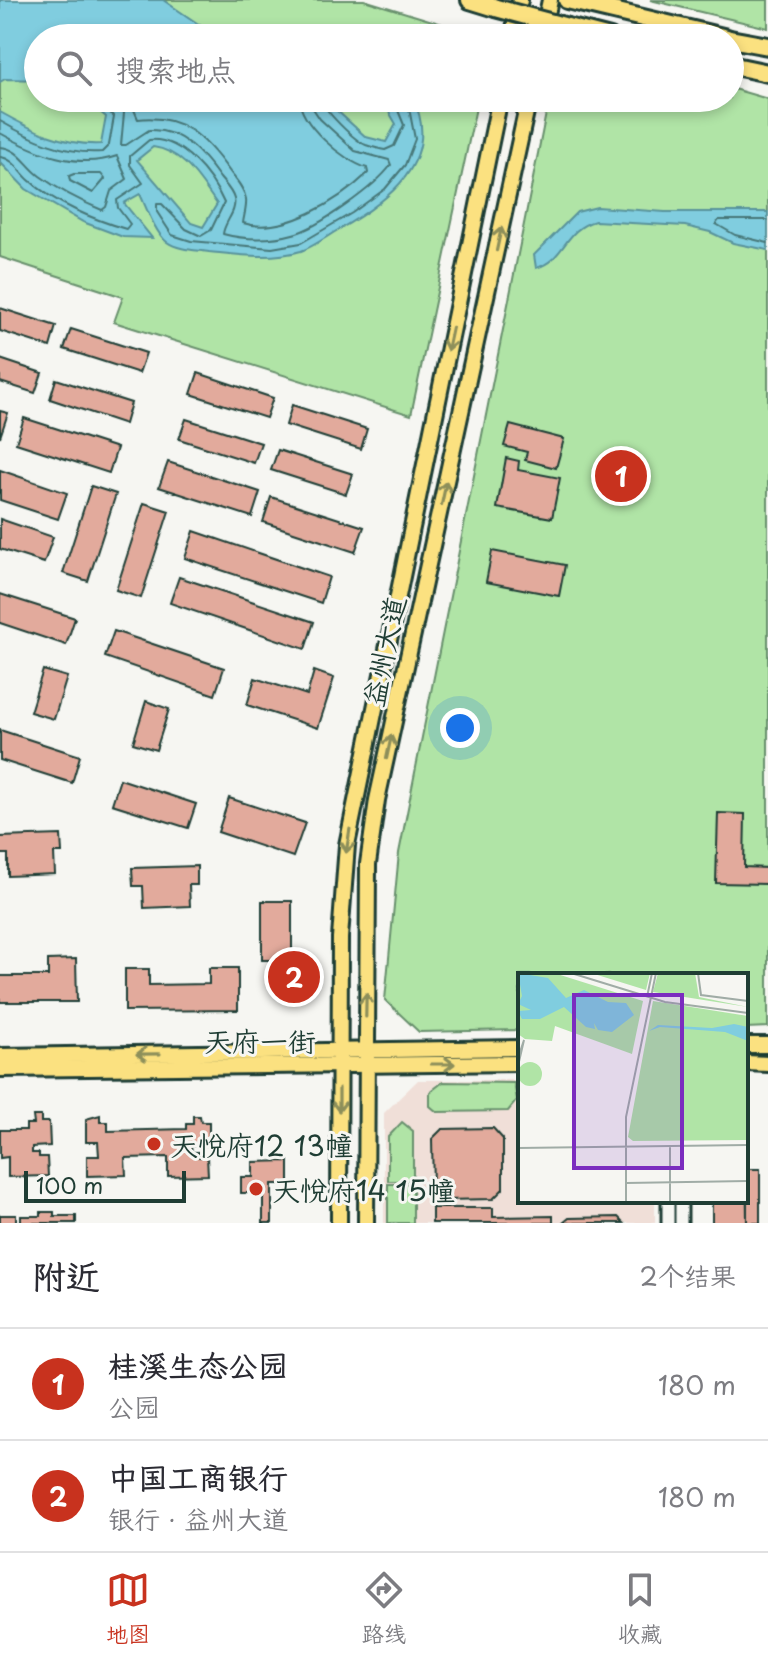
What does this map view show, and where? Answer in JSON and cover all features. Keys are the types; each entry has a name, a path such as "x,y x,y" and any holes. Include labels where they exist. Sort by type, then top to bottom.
{"highway":[{"path":"470,0 556,24"},
{"path":"574,2 668,24"},
{"path":"744,41 768,46"},
{"path":"744,68 768,73"}],"main road":[{"path":"515,24 520,0"},
{"path":"545,24 550,0"},
{"name":"益州大道","path":"339,1223 340,938 347,845 497,112"},
{"name":"益州大道","path":"366,1223 368,864 377,800 526,112"},
{"name":"天府一街","path":"0,1069 340,1059 518,1048"},
{"name":"天府一街","path":"0,1056 340,1059"},
{"name":"天府一街","path":"365,1057 518,1063"},
{"path":"748,1063 768,1064"}],"shaded area":[{"path":"418,1080 518,1080 518,1203 655,1203 655,1223 384,1223 384,1113"}],"green space":[{"path":"0,0 364,0 442,24 24,24 24,112 475,112 411,415 114,322 123,297 0,257"},
{"path":"650,0 768,0 768,28"},
{"path":"744,92 768,99 768,1027 748,1028 748,973 518,973 518,1030 419,1032 385,1000 399,853 546,112 744,112"},
{"path":"443,1082 514,1083 517,1100 508,1111 437,1112 430,1106 430,1092"},
{"path":"402,1122 413,1131 413,1181 388,1181 388,1137"},
{"path":"388,1184 413,1184 413,1223 388,1223"}],"water":[{"path":"0,0 163,0 198,24 24,24 24,80 5,79 0,82"},
{"path":"0,112 49,136 101,144 106,117 100,112 338,112 366,137 386,142 396,124 389,112 417,112 421,141 405,177 375,206 301,251 267,256 177,247 167,242 155,227 140,194 124,203 152,238 123,237 83,222 26,189 0,162","holes":["153,147 174,154 190,168 217,204 203,227 191,223 137,160"]},
{"path":"597,207 665,212 768,212 768,250 733,243 710,232 685,226 595,221 577,231 553,258 536,268 534,255 577,212"}],"building":[{"path":"0,308 56,326 50,347 0,331"},
{"path":"71,329 146,353 139,373 64,349"},
{"path":"0,359 42,373 35,393 0,382"},
{"path":"198,373 273,398 266,418 191,394"},
{"path":"56,379 131,403 125,424 50,399"},
{"path":"292,405 367,429 361,449 286,425"},
{"path":"0,411 8,413 0,437"},
{"path":"24,418 117,448 109,473 16,443"},
{"path":"186,419 261,443 254,463 179,439"},
{"path":"510,425 564,439 556,468 525,460 527,452 504,446"},
{"path":"278,450 353,474 346,494 271,470"},
{"path":"506,458 519,461 518,470 560,478 552,518 497,508"},
{"path":"168,462 260,492 252,517 159,487"},
{"path":"0,470 67,493 58,519 0,500"},
{"path":"91,486 116,494 88,581 63,573"},
{"path":"271,497 364,527 355,552 263,522"},
{"path":"144,503 169,511 141,598 116,590"},
{"path":"0,519 53,537 44,563 0,549"},
{"path":"194,531 329,577 321,603 185,558"},
{"path":"492,551 565,565 559,596 486,582"},
{"path":"179,577 314,622 305,649 170,603"},
{"path":"0,594 75,618 66,645 0,623"},
{"path":"114,631 224,668 215,695 105,657"},
{"path":"43,670 67,677 54,719 30,712"},
{"path":"314,671 334,678 318,728 247,705 255,678 307,695"},
{"path":"146,701 169,709 156,750 133,743"},
{"path":"0,730 80,756 72,783 0,760"},
{"path":"120,779 196,804 188,828 112,804"},
{"path":"229,798 305,823 293,857 218,832"},
{"path":"718,813 745,814 744,867 768,868 768,884 716,883"},
{"path":"61,835 62,853 54,853 55,874 8,876 8,854 0,854 0,837"},
{"path":"197,866 197,885 189,885 190,906 144,908 143,886 133,886 132,868"},
{"path":"262,901 292,901 292,960 262,960"},
{"path":"76,959 77,1002 0,1002 0,976 48,976 48,960"},
{"path":"209,968 238,968 238,1010 125,1011 125,969 149,969 149,985 209,984"},
{"name":"天悦府12 13幢","path":"100,1115 100,1122 108,1122 108,1131 186,1129 186,1124 193,1124 193,1116 200,1116 201,1122 209,1122 209,1146 191,1146 192,1152 199,1152 199,1157 207,1157 208,1175 168,1176 168,1157 125,1158 126,1175 87,1176 87,1156 99,1156 98,1142 86,1142 86,1119"},
{"path":"33,1116 41,1116 41,1122 49,1122 50,1146 32,1147 32,1153 47,1157 48,1176 8,1177 8,1157 0,1158 0,1130 26,1130 26,1124 34,1124"},
{"path":"493,1128 503,1139 503,1189 493,1199 443,1200 433,1189 432,1139 442,1129"},
{"name":"天悦府14 15幢","path":"289,1161 289,1184 272,1184 272,1223 263,1223 263,1193 241,1193 241,1177 253,1177 253,1162"},
{"path":"748,1169 760,1169 760,1223 747,1223"},
{"path":"712,1203 747,1203 747,1223 712,1223"},
{"path":"432,1208 493,1208 493,1217 553,1216 553,1223 432,1223"},
{"path":"41,1212 54,1212 54,1216 76,1216 76,1223 21,1223 21,1216 41,1216"},
{"path":"0,1215 16,1215 16,1223 0,1223"},
{"path":"618,1217 624,1223 563,1223 569,1218"}],"place":[{"name":"桂溪生态公园","path":"621,476"},
{"name":"中国工商银行","path":"294,977"},
{"name":"天悦府12 13幢","path":"154,1144"},
{"name":"天悦府14 15幢","path":"256,1189"}]}
